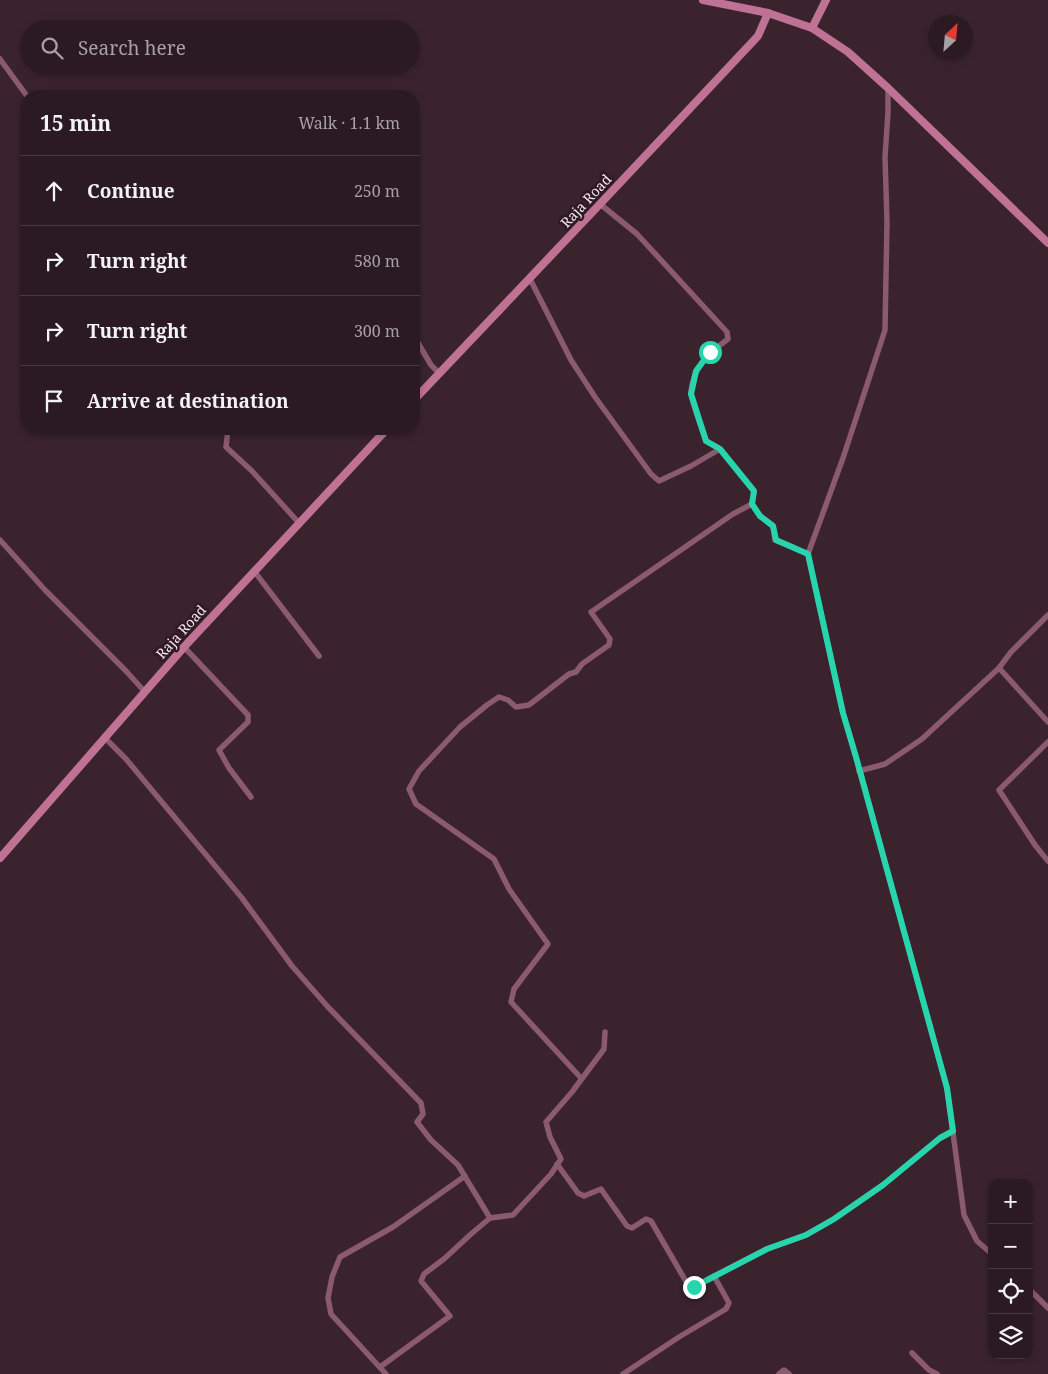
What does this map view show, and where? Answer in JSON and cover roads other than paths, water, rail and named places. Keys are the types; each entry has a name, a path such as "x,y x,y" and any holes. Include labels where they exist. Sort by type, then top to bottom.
{"street":[{"path":"703,0 768,13 812,28 848,52 888,88 1048,243"},
{"path":"812,28 826,0"},
{"name":"Raja Road","path":"420,394 758,36 768,13"},
{"path":"0,59 23,90"},
{"path":"888,88 885,157 887,222 885,330 843,458 808,554 843,713 947,1088 964,1216 977,1240 988,1250"},
{"path":"600,204 637,234 726,332 728,339 710,352 696,371 691,394 706,441 720,449 754,491 752,504 760,516 773,526 776,540 808,554"},
{"path":"530,279 571,360 595,397 651,474 659,481 691,466 720,449"},
{"path":"420,346 431,365 440,373"},
{"path":"227,435 226,447 252,471 298,524"},
{"name":"Raja Road","path":"0,858 184,647 381,435"},
{"path":"581,1078 511,1002 514,989 548,944 509,889 494,860 416,804 410,788 419,771 460,727 487,705 499,697 508,700 516,707 529,705 569,674 576,672 582,664 609,645 610,638 592,612 733,514 752,504"},
{"path":"0,540 45,590 145,692"},
{"path":"254,571 319,656"},
{"path":"859,771 885,764 922,739 999,668 1011,652 1048,615"},
{"path":"184,647 248,715 248,722 219,750 229,768 251,797"},
{"path":"999,668 1048,722"},
{"path":"105,738 126,759 242,898 298,972 328,1007 421,1103 423,1114 417,1122 431,1140 458,1165 490,1218"},
{"path":"1048,742 999,790 1048,862"},
{"path":"380,1367 450,1316 422,1281 424,1274 444,1259 490,1218 513,1215 551,1174 560,1159 550,1137 546,1122 572,1092 604,1048 605,1032"},
{"path":"557,1164 578,1193 584,1196 601,1189 627,1226 632,1228 646,1219 651,1221 688,1285 694,1287 767,1249 806,1235 834,1219 883,1185 940,1138 953,1131"},
{"path":"386,1374 331,1314 328,1298 332,1277 340,1257 393,1227 465,1176"},
{"path":"624,1374 679,1337 726,1309 729,1304 714,1276"},
{"path":"1033,1293 1048,1308"},
{"path":"912,1353 929,1370 936,1374"},
{"path":"779,1374 784,1370 789,1374"}]}
